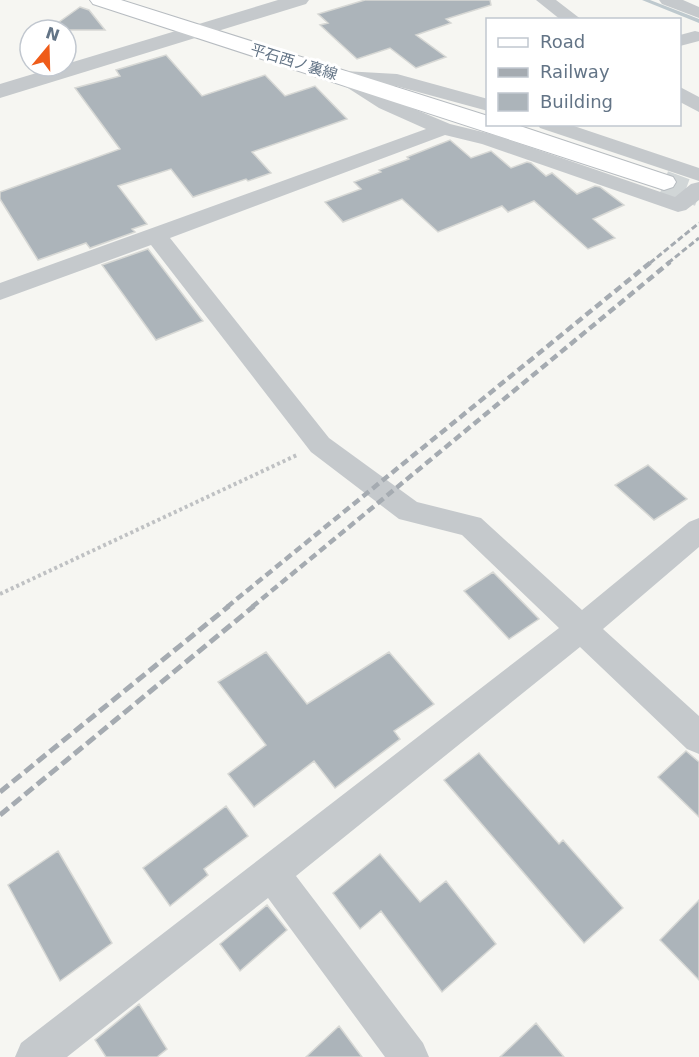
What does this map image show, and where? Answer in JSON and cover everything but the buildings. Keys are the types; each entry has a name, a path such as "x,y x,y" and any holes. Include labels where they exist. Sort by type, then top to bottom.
{"main road":[{"name":"平石西ノ裏線","path":"100,0 486,123"},
{"name":"平石西ノ裏線","path":"494,126 664,182"}],"street":[{"path":"0,91 298,0"},
{"path":"545,0 570,18"},
{"path":"668,0 699,13"},
{"path":"344,77 397,80 486,104"},
{"path":"344,77 386,104 444,129 488,139 678,205 699,189"},
{"path":"454,94 486,94"},
{"path":"553,126 699,175"},
{"path":"0,292 444,129"},
{"path":"156,235 320,445 409,511 471,526 699,738"},
{"path":"35,1057 582,628 699,530"},
{"path":"272,873 409,1057"}],"path":[{"path":"0,594 320,445"}],"waterway":[{"path":"645,0 699,21"}],"tunnel":[{"path":"664,182 699,195"}],"railway":[{"path":"650,263 699,223"},
{"path":"668,263 699,238"},
{"path":"227,607 651,262"},
{"path":"252,607 670,262"},
{"path":"0,792 229,606"},
{"path":"0,815 254,606"}]}
